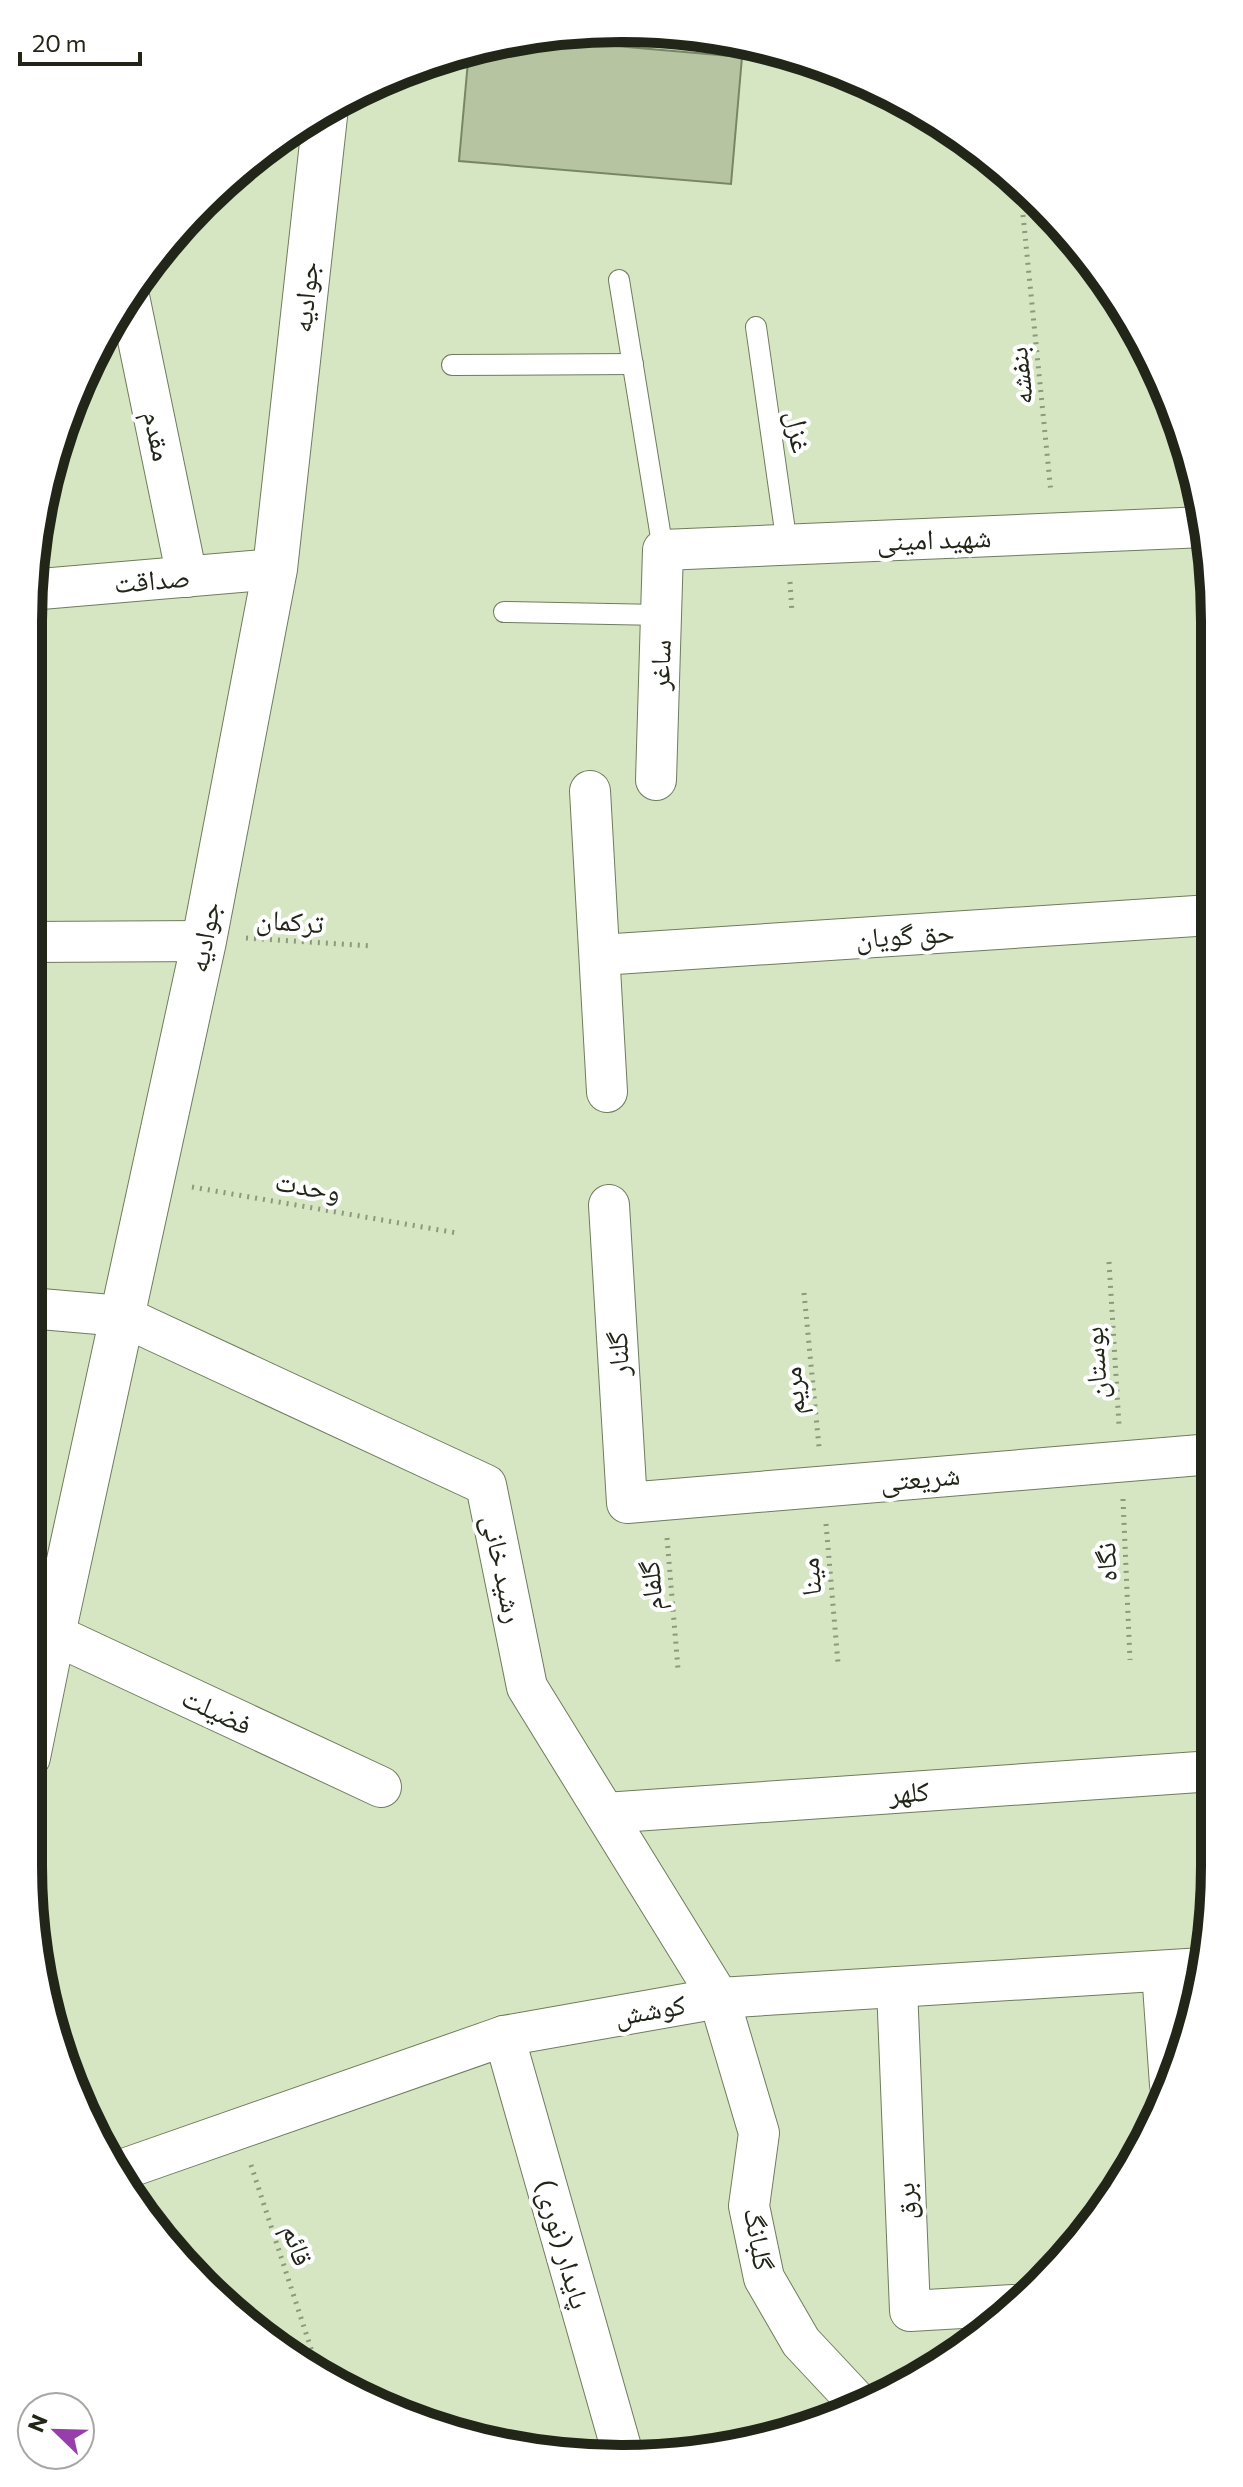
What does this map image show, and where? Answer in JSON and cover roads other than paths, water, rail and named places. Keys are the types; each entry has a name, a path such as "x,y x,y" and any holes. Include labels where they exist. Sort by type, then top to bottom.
{"main road":[{"name":"جوادیه","path":"42,1688 205,938 275,569 324,125"}],"street":[{"name":"مقدم","path":"132,312 187,577"},
{"name":"شهید امینی","path":"663,550 1193,528"},
{"name":"ساغر","path":"656,780 663,550"},
{"name":"صداقت","path":"43,589 275,569"},
{"path":"590,791 607,1092"},
{"name":"حق گویان","path":"600,955 1201,916"},
{"path":"42,942 205,938"},
{"name":"گلنار","path":"609,1205 645,1502"},
{"path":"42,1309 122,1316"},
{"name":"رشید خانی","path":"122,1316 486,1485 527,1687 719,1998"},
{"name":"شریعتی","path":"645,1502 1201,1455"},
{"name":"فضیلت","path":"53,1634 381,1787"},
{"name":"کلهر","path":"605,1813 1201,1772"},
{"name":"کوشش","path":"128,2168 504,2036 719,1998 1192,1969"},
{"path":"1162,1971 1168,2057"},
{"name":"برق","path":"897,1987 910,2311 998,2306"},
{"name":"گلبانگ","path":"719,1998 759,2133 749,2206 764,2278 801,2342 852,2397"},
{"name":"پایدار (نوری)","path":"504,2036 620,2445"}],"lane":[{"path":"619,280 663,550"},
{"name":"غزل","path":"756,327 787,545"},
{"path":"452,365 633,364"},
{"path":"504,612 661,615"}]}
